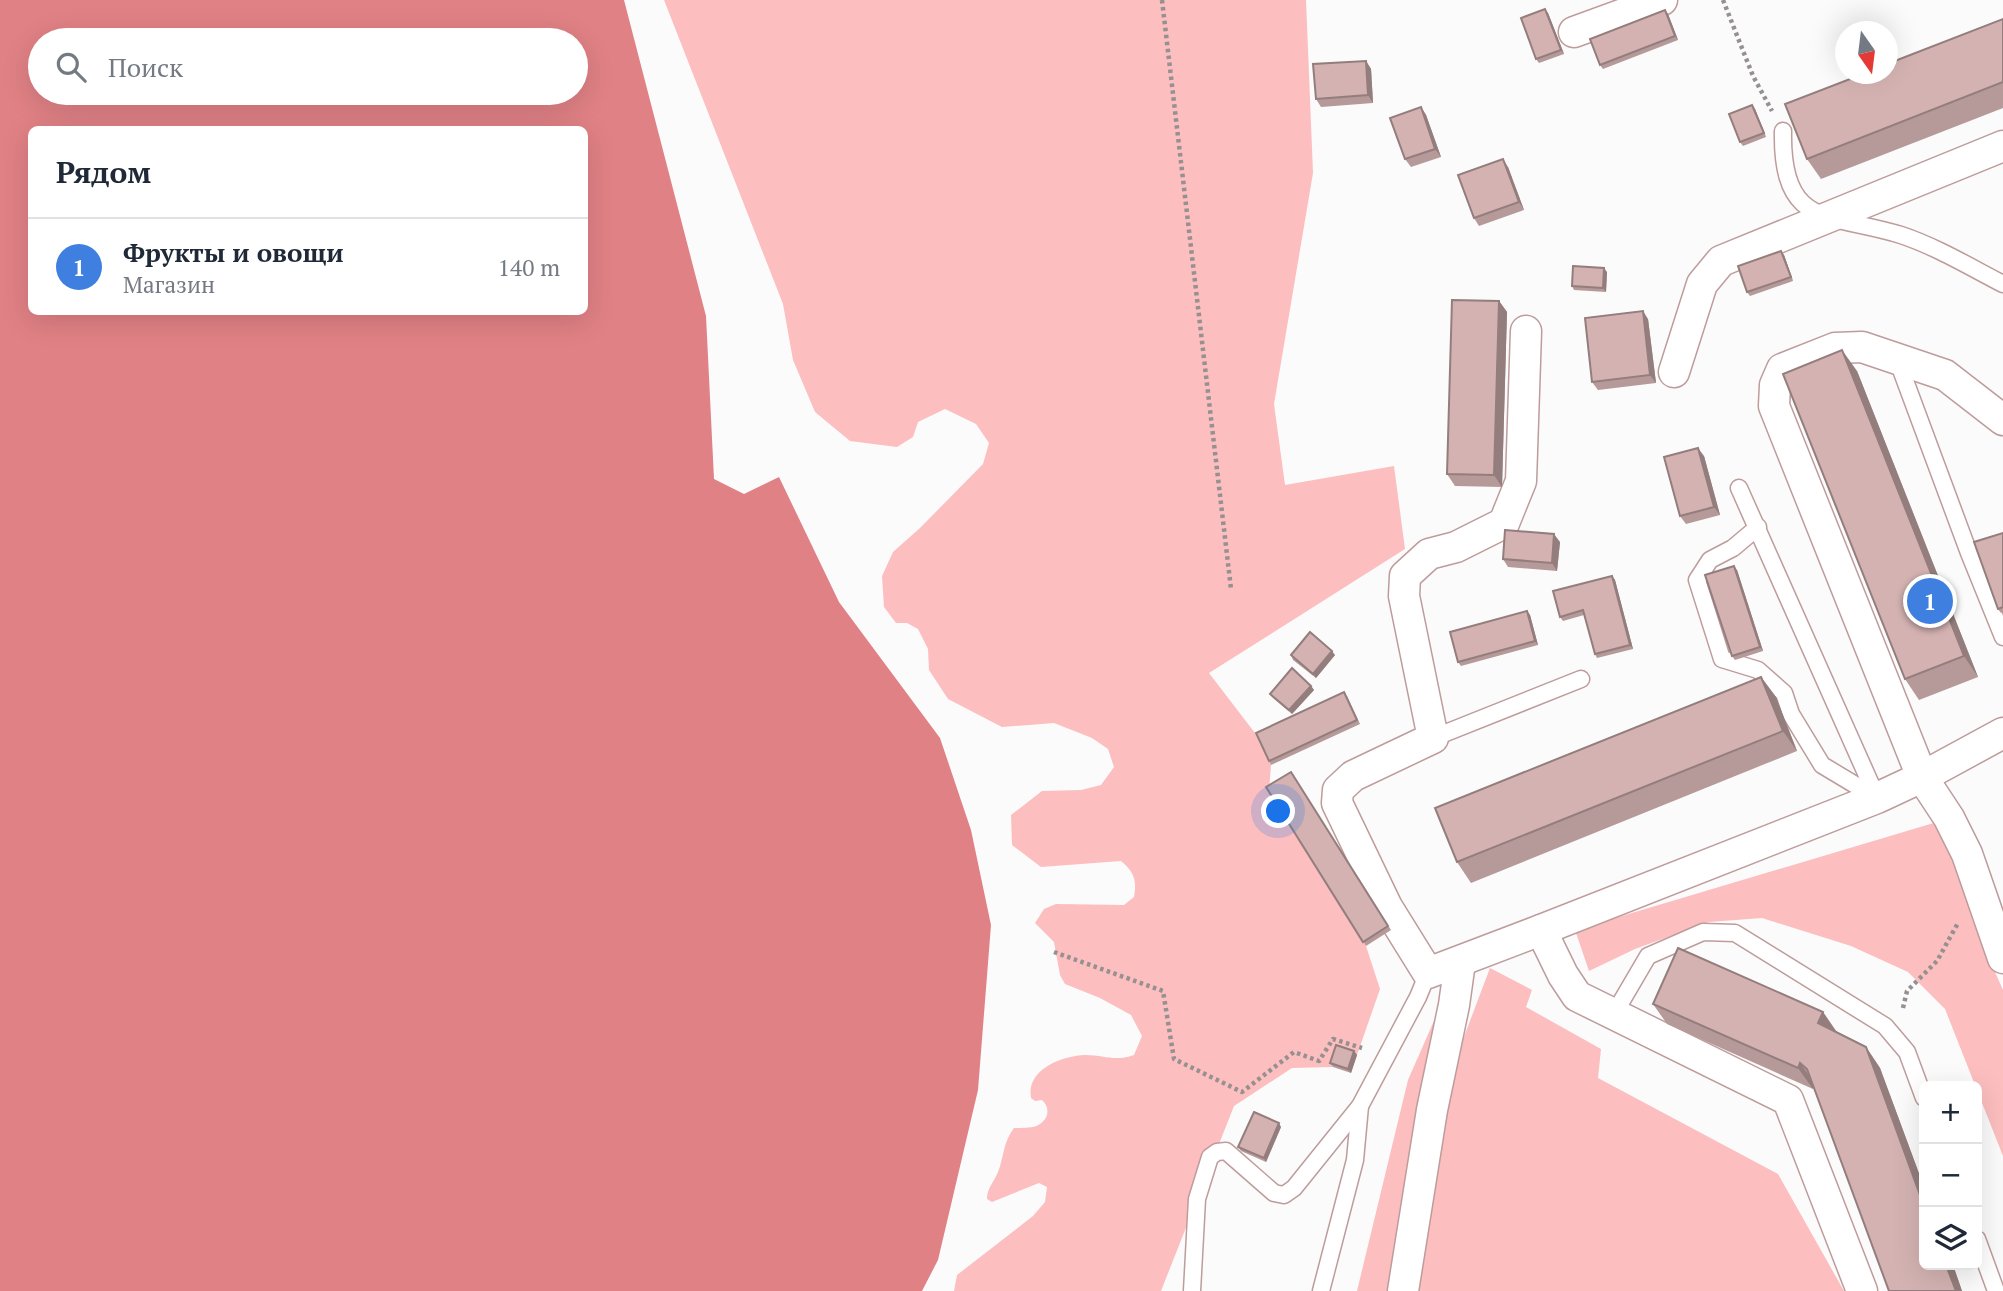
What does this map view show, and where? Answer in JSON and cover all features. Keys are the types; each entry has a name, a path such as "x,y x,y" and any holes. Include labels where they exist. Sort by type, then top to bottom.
{"street":[{"path":"1574,32 1662,0"},
{"path":"1674,372 1702,285 1721,261 2003,146"},
{"path":"1526,331 1521,481 1503,523 1456,547 1429,554 1405,576 1404,596 1433,738 1353,776 1338,790 1337,803 1387,906 1427,972 1460,962 1877,798 2003,733"},
{"path":"2003,420 1945,375 1862,346 1835,348 1782,369 1775,385 1774,406 1922,777 1949,818 1967,854 2003,958"},
{"path":"1541,930 1563,975 1577,996 1788,1100 1862,1291"},
{"path":"1403,1291 1432,1110 1460,962"}],"lane":[{"path":"1783,131 1782,161 1791,185 1808,208 1826,218 1901,235 1950,256 2003,284"},
{"path":"1896,359 2003,637"},
{"path":"1739,488 1877,798"},
{"path":"1758,527 1734,548 1710,560 1697,580 1722,659 1758,670 1784,693 1791,714 1822,765 1877,798"},
{"path":"1433,738 1581,679"},
{"path":"1614,1014 1648,956 1703,932 1735,933 1885,1026 1907,1052 1919,1084"},
{"path":"1192,1291 1198,1199 1210,1157 1217,1152 1226,1152 1274,1193 1284,1195 1294,1188 1360,1106 1418,997 1427,972"},
{"path":"1321,1291 1355,1160 1360,1106"},
{"path":"1982,1253 1996,1291"}],"path":[{"path":"1162,0 1231,589"},
{"path":"1723,0 1753,76 1783,131"},
{"path":"1907,1052 1903,1009 1907,991 1937,961 1954,934 1975,880"},
{"path":"1054,952 1163,991 1174,1059 1242,1092 1294,1052 1319,1061 1333,1039 1350,1044"}],"shaded area":[{"path":"0,0 624,0 706,316 714,479 744,494 779,477 839,602 940,738 971,830 991,925 978,1090 938,1260 922,1291 0,1291"},
{"path":"664,0 1306,0 1313,173 1274,404 1285,485 1394,466 1405,549 1209,673 1258,737 1271,765 1269,791 1366,946 1380,989 1357,1055 1339,1049 1333,1067 1292,1068 1234,1106 1161,1291 954,1291 957,1275 1033,1216 1045,1202 1047,1187 1039,1183 992,1202 987,1199 1014,1128 1038,1125 1046,1116 1047,1108 1042,1100 1035,1101 1031,1098 1034,1079 1048,1066 1066,1058 1085,1055 1121,1058 1134,1055 1142,1036 1131,1015 1100,998 1065,984 1060,975 1054,942 1035,923 1044,909 1056,904 1124,905 1134,897 1135,881 1132,873 1121,861 1041,867 1012,845 1011,815 1042,791 1081,790 1101,785 1114,767 1108,749 1092,738 1054,723 1002,727 948,699 929,670 928,649 918,629 907,623 896,623 884,607 882,576 893,552 983,464 989,443 976,424 945,409 918,422 913,437 897,447 850,441 815,412 793,360 783,304"},
{"path":"1937,822 1958,865 1987,954 2003,990 2003,1156 1982,1103 1982,1081 1973,1081 1945,1009 1908,972 1851,946 1762,918 1709,922 1635,949 1589,971 1575,930"},
{"path":"1490,968 1532,990 1526,1007 1601,1049 1598,1078 1778,1174 1844,1291 1419,1291 1448,1079"},
{"path":"1444,998 1400,1291 1357,1291 1408,1080"}],"building":[{"path":"1545,9 1561,50 1536,59 1521,18"},
{"path":"1665,10 1675,36 1600,65 1590,39"},
{"path":"2003,19 2003,82 1807,159 1785,104 1837,84 1898,84 1898,60"},
{"path":"1366,61 1368,95 1316,99 1313,64"},
{"path":"1752,105 1764,133 1740,142 1729,114"},
{"path":"1421,107 1435,149 1405,159 1390,118"},
{"path":"1503,159 1519,202 1474,218 1458,175"},
{"path":"1781,251 1791,277 1747,292 1738,266"},
{"path":"1573,266 1604,268 1603,288 1572,286"},
{"path":"1452,300 1499,301 1494,475 1447,474"},
{"path":"1643,311 1650,375 1592,382 1585,318"},
{"path":"1842,350 1964,656 1905,679 1783,374"},
{"path":"1698,448 1714,507 1680,516 1664,457"},
{"path":"1505,530 1554,534 1552,563 1503,559"},
{"path":"2003,533 2003,607 1998,609 1974,542"},
{"path":"1734,566 1760,647 1732,656 1705,575"},
{"path":"1612,576 1630,645 1595,654 1583,610 1560,617 1553,591"},
{"path":"1527,611 1535,641 1458,662 1450,632"},
{"path":"1310,632 1332,651 1313,674 1291,655"},
{"path":"1292,668 1311,686 1289,710 1270,694"},
{"path":"1761,677 1783,731 1457,862 1435,808"},
{"path":"1344,692 1357,720 1269,761 1256,733"},
{"path":"1291,772 1388,926 1363,942 1266,787"},
{"path":"1678,948 1823,1012 1818,1023 1866,1047 1919,1192 1919,1270 1948,1270 1956,1291 1889,1291 1807,1069 1800,1063 1798,1068 1653,1004"},
{"path":"1336,1045 1354,1051 1348,1069 1330,1063"},
{"path":"1254,1112 1279,1123 1264,1158 1238,1147"}],"place":[{"name":"Фрукты и овощи","path":"1930,601"}]}
